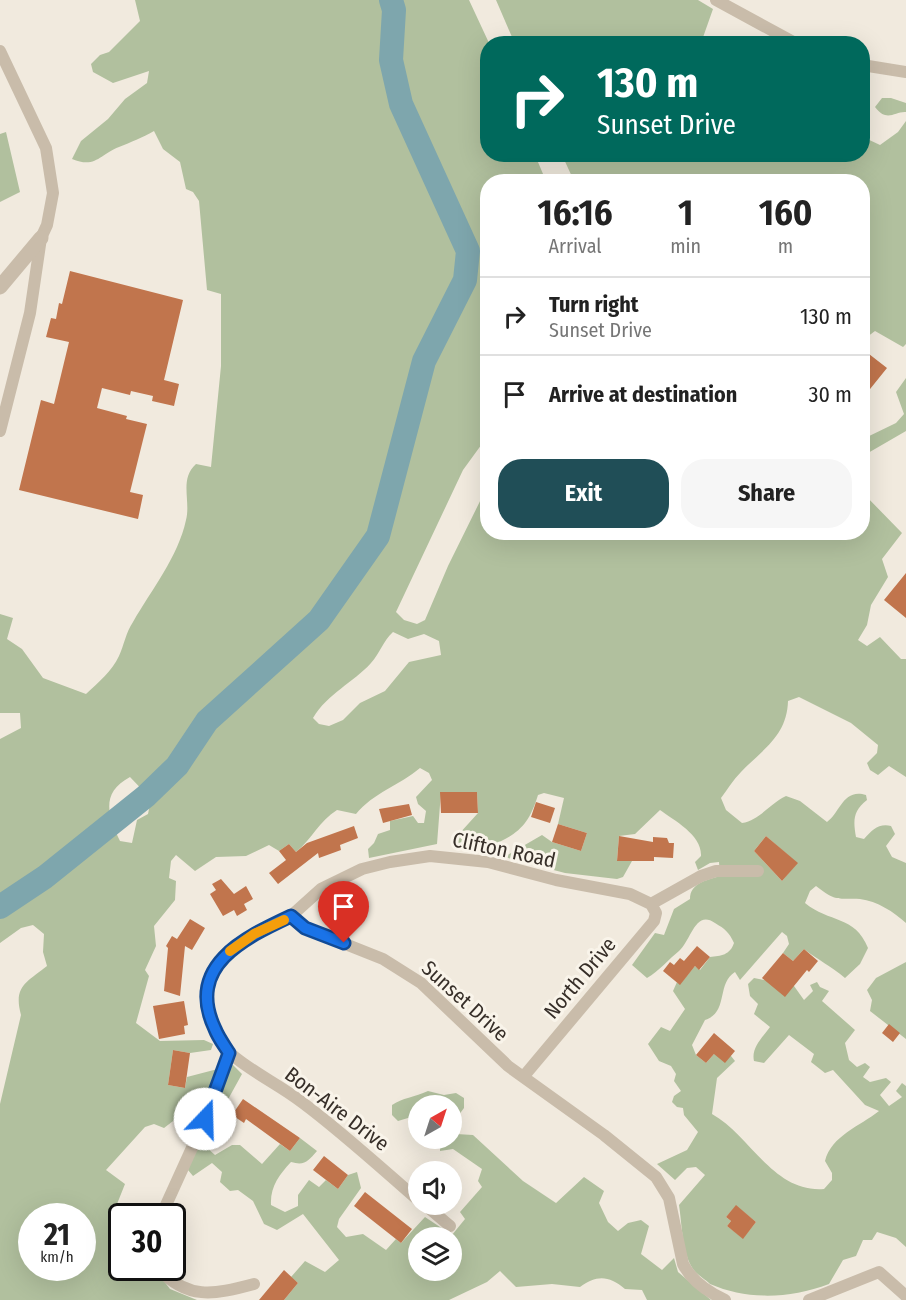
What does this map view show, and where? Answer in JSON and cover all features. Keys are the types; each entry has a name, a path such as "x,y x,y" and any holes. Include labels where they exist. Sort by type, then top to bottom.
{"street":[{"path":"716,0 782,36"},
{"path":"0,51 46,148 51,166 52,207 41,238 30,313 0,431"},
{"path":"870,66 906,72"},
{"path":"0,287 41,238"},
{"name":"Clifton Road","path":"291,916 321,889 362,869 430,856 488,862 556,880 630,894 651,904"},
{"path":"651,904 701,876 717,871 758,871"},
{"name":"North Drive","path":"524,1076 654,921 656,913 651,904"},
{"path":"167,1203 211,1106 229,1053 215,1029 206,996 214,970 223,956 254,934 291,916"},
{"name":"Sunset Drive","path":"291,916 305,928 383,959 421,983 508,1066 604,1135 656,1177 669,1198 683,1264 687,1272 709,1291 725,1300"},
{"name":"Bon-Aire Drive","path":"229,1053 318,1114 408,1191"},
{"path":"437,1215 450,1226"},
{"path":"809,1300 879,1272 906,1296"},
{"path":"168,1281 187,1294 211,1296 254,1284"}],"green space":[{"path":"135,0 469,0 486,36 480,36 480,162 538,162 543,174 480,174 480,447 463,470 396,612 404,620 417,624 425,620 448,566 480,501 480,540 870,540 870,500 902,533 882,559 888,577 871,605 867,625 858,640 867,646 880,637 901,659 906,659 906,777 889,766 878,775 870,770 867,763 877,753 878,745 851,723 799,697 788,701 787,713 778,733 738,775 721,798 726,810 742,823 754,819 786,796 800,801 827,822 847,798 858,794 866,795 867,800 855,816 856,837 864,839 876,828 883,825 891,826 895,834 886,846 892,857 906,863 906,923 879,905 860,899 837,898 828,895 816,886 810,891 805,903 849,925 863,937 868,948 860,964 845,978 804,949 793,961 783,953 789,944 787,936 782,932 740,980 735,972 729,977 717,1011 705,1020 692,1045 696,1055 706,1063 714,1054 731,1056 735,1061 717,1078 712,1114 726,1123 776,1173 806,1188 824,1189 832,1180 832,1173 825,1161 828,1152 847,1132 879,1111 865,1105 833,1070 825,1073 811,1062 814,1054 789,1035 764,1063 754,1061 756,1047 770,1027 754,1014 758,1004 750,996 748,984 754,978 794,986 804,1000 813,991 810,985 817,982 820,987 829,991 822,1001 855,1030 845,1043 849,1060 857,1067 865,1063 870,1067 863,1077 870,1082 886,1078 891,1082 880,1095 889,1106 902,1097 896,1091 902,1083 906,1086 906,1247 896,1238 877,1232 872,1240 863,1240 856,1256 843,1260 829,1284 784,1295 739,1293 710,1284 697,1273 687,1255 679,1205 705,1175 696,1167 687,1168 675,1180 657,1164 687,1150 698,1132 684,1115 683,1108 677,1107 672,1102 674,1096 681,1091 674,1081 676,1074 671,1066 659,1061 648,1044 661,1027 670,1031 685,1009 673,991 677,982 680,984 695,966 700,970 710,957 728,952 734,943 721,927 708,920 703,920 694,928 679,951 647,978 632,965 655,933 664,935 674,909 690,899 693,889 705,881 720,876 719,862 710,863 698,870 695,862 701,856 697,842 686,829 660,810 635,834 619,836 617,860 632,861 623,877 617,879 565,873 504,857 542,835 552,842 581,851 587,833 558,824 564,798 544,793 538,795 527,821 509,837 492,845 484,840 471,847 460,847 456,843 459,834 478,813 477,792 441,792 437,844 369,858 368,849 378,834 390,830 390,821 413,816 418,823 424,823 426,811 418,804 416,797 432,780 429,773 420,768 370,800 356,814 337,810 331,814 296,852 289,844 279,851 269,845 246,856 216,857 195,871 176,855 171,861 169,878 176,881 175,900 154,926 156,946 145,970 149,976 136,1023 160,1041 204,1040 213,1044 211,1050 190,1053 173,1050 168,1085 185,1088 187,1077 233,1065 242,1074 226,1103 220,1107 191,1112 177,1118 164,1128 154,1124 145,1127 106,1170 125,1184 117,1203 108,1203 108,1281 164,1281 170,1289 197,1300 0,1300 0,1104 21,1015 20,991 28,981 47,966 43,952 44,934 33,925 21,928 0,943 0,739 21,728 20,713 0,713 0,614 13,618 7,639 22,649 43,678 86,694 113,667 131,626 177,547 186,520 188,476 196,464 211,467 221,366 221,294 207,290 199,201 193,192 186,189 180,162 163,149 154,131 92,161 80,162 72,159 81,141 108,119 125,99 147,83 149,71 113,83 93,72 91,64 100,55 109,52 140,21","holes":["393,632 408,639 424,634 439,641 441,655 409,662 385,691 360,703 343,720 329,726 319,724 313,718 333,695 371,663","130,777 151,799 148,814 137,820 132,843 120,841 112,823 109,806 114,790","766,836 797,863 782,881 754,851","736,1206 756,1222 743,1238 727,1226 731,1221 726,1217"]},
{"path":"496,0 698,0 713,9 703,36 512,36"},
{"path":"882,98 891,98 906,103 906,112 887,115 879,112 875,107"},
{"path":"906,121 906,344 903,347 875,331 870,335 870,174 571,174 565,162 870,162 870,140 880,145 898,132"},
{"path":"6,132 20,192 0,202 0,134"},
{"path":"906,378 906,431 870,452 870,436 896,423 904,414 896,392"},
{"path":"906,962 906,1039 870,1011 872,1000 867,990 876,978"},
{"path":"428,1091 444,1095 417,1095"},
{"path":"462,1097 464,1098 462,1111"},
{"path":"408,1098 408,1118 398,1121 392,1115 392,1105"},
{"path":"462,1134 473,1135 523,1181 556,1203 584,1177 604,1191 599,1203 608,1222 618,1231 628,1223 641,1220 649,1226 641,1254 662,1270 674,1258 678,1272 711,1300 647,1300 642,1290 625,1289 613,1281 602,1278 592,1280 580,1287 552,1284 516,1287 500,1271 487,1282 449,1300 284,1300 298,1283 291,1277 305,1261 325,1272 339,1260 303,1214 277,1230 264,1224 253,1201 238,1190 230,1191 220,1182 222,1172 212,1163 193,1176 188,1170 195,1151 206,1147 215,1155 232,1145 240,1145 262,1164 280,1144 290,1151 300,1138 317,1151 306,1162 291,1162 274,1187 271,1205 285,1212 298,1206 298,1195 309,1180 319,1187 326,1180 338,1189 348,1175 357,1172 361,1188 339,1219 337,1227 346,1237 363,1234 386,1250 396,1239 401,1243 408,1235 408,1281 462,1281 462,1227 458,1227 465,1219 462,1210 482,1187 478,1181 482,1169 453,1149 462,1149"},
{"path":"425,1217 440,1227 416,1227"}],"building":[{"path":"70,271 183,300 164,380 179,384 174,406 152,401 153,396 131,391 130,395 102,388 97,408 147,424 130,492 143,495 138,519 19,490 41,400 54,404 69,342 46,337 51,318 56,319 59,303 62,304"},
{"path":"870,355 887,368 870,389"},
{"path":"906,573 906,618 884,600"},
{"path":"440,792 477,792 478,813 441,813"},
{"path":"536,802 555,808 550,823 531,817"},
{"path":"409,804 412,815 383,823 379,809"},
{"path":"558,824 587,833 581,851 552,842"},
{"path":"354,826 358,838 340,845 341,850 319,858 318,853 278,884 269,873 286,860 279,851 289,844 296,852 307,843"},
{"path":"619,836 653,842 653,837 667,838 669,843 674,843 673,858 654,857 654,861 617,861"},
{"path":"766,836 798,863 782,881 754,851"},
{"path":"221,879 234,894 246,886 253,899 244,904 247,910 237,916 234,910 223,916 210,894 216,890 212,884"},
{"path":"190,919 205,928 192,950 185,946 180,996 164,991 168,948 166,946 172,936 177,939"},
{"path":"697,946 710,957 699,970 695,966 680,985 663,971 670,962 674,965 680,958 684,961"},
{"path":"804,949 818,961 809,972 807,970 785,997 762,978 783,953 793,961"},
{"path":"184,1001 188,1025 184,1026 185,1034 159,1039 153,1006"},
{"path":"889,1024 900,1033 893,1042 882,1033"},
{"path":"714,1033 735,1051 725,1063 714,1054 706,1063 696,1055"},
{"path":"173,1050 190,1053 185,1088 168,1085"},
{"path":"243,1099 300,1138 290,1151 246,1119 244,1123 232,1115"},
{"path":"324,1156 348,1175 338,1189 313,1170"},
{"path":"365,1192 409,1227 408,1234 401,1243 354,1206"},
{"path":"736,1205 756,1222 743,1239 727,1226 731,1221 726,1217"},
{"path":"284,1270 298,1283 284,1300 259,1300"}],"waterway":[{"path":"0,907 45,877 146,796 177,766 207,721 319,620 378,536 424,361 465,280 468,251 401,104 391,60 394,10 391,0"}],"slow traffic":[{"path":"230,951 254,934 284,920"}],"route":[{"path":"205,1119 229,1053 215,1029 206,996 209,981 223,956 254,934 291,916 305,928 344,943"}]}
